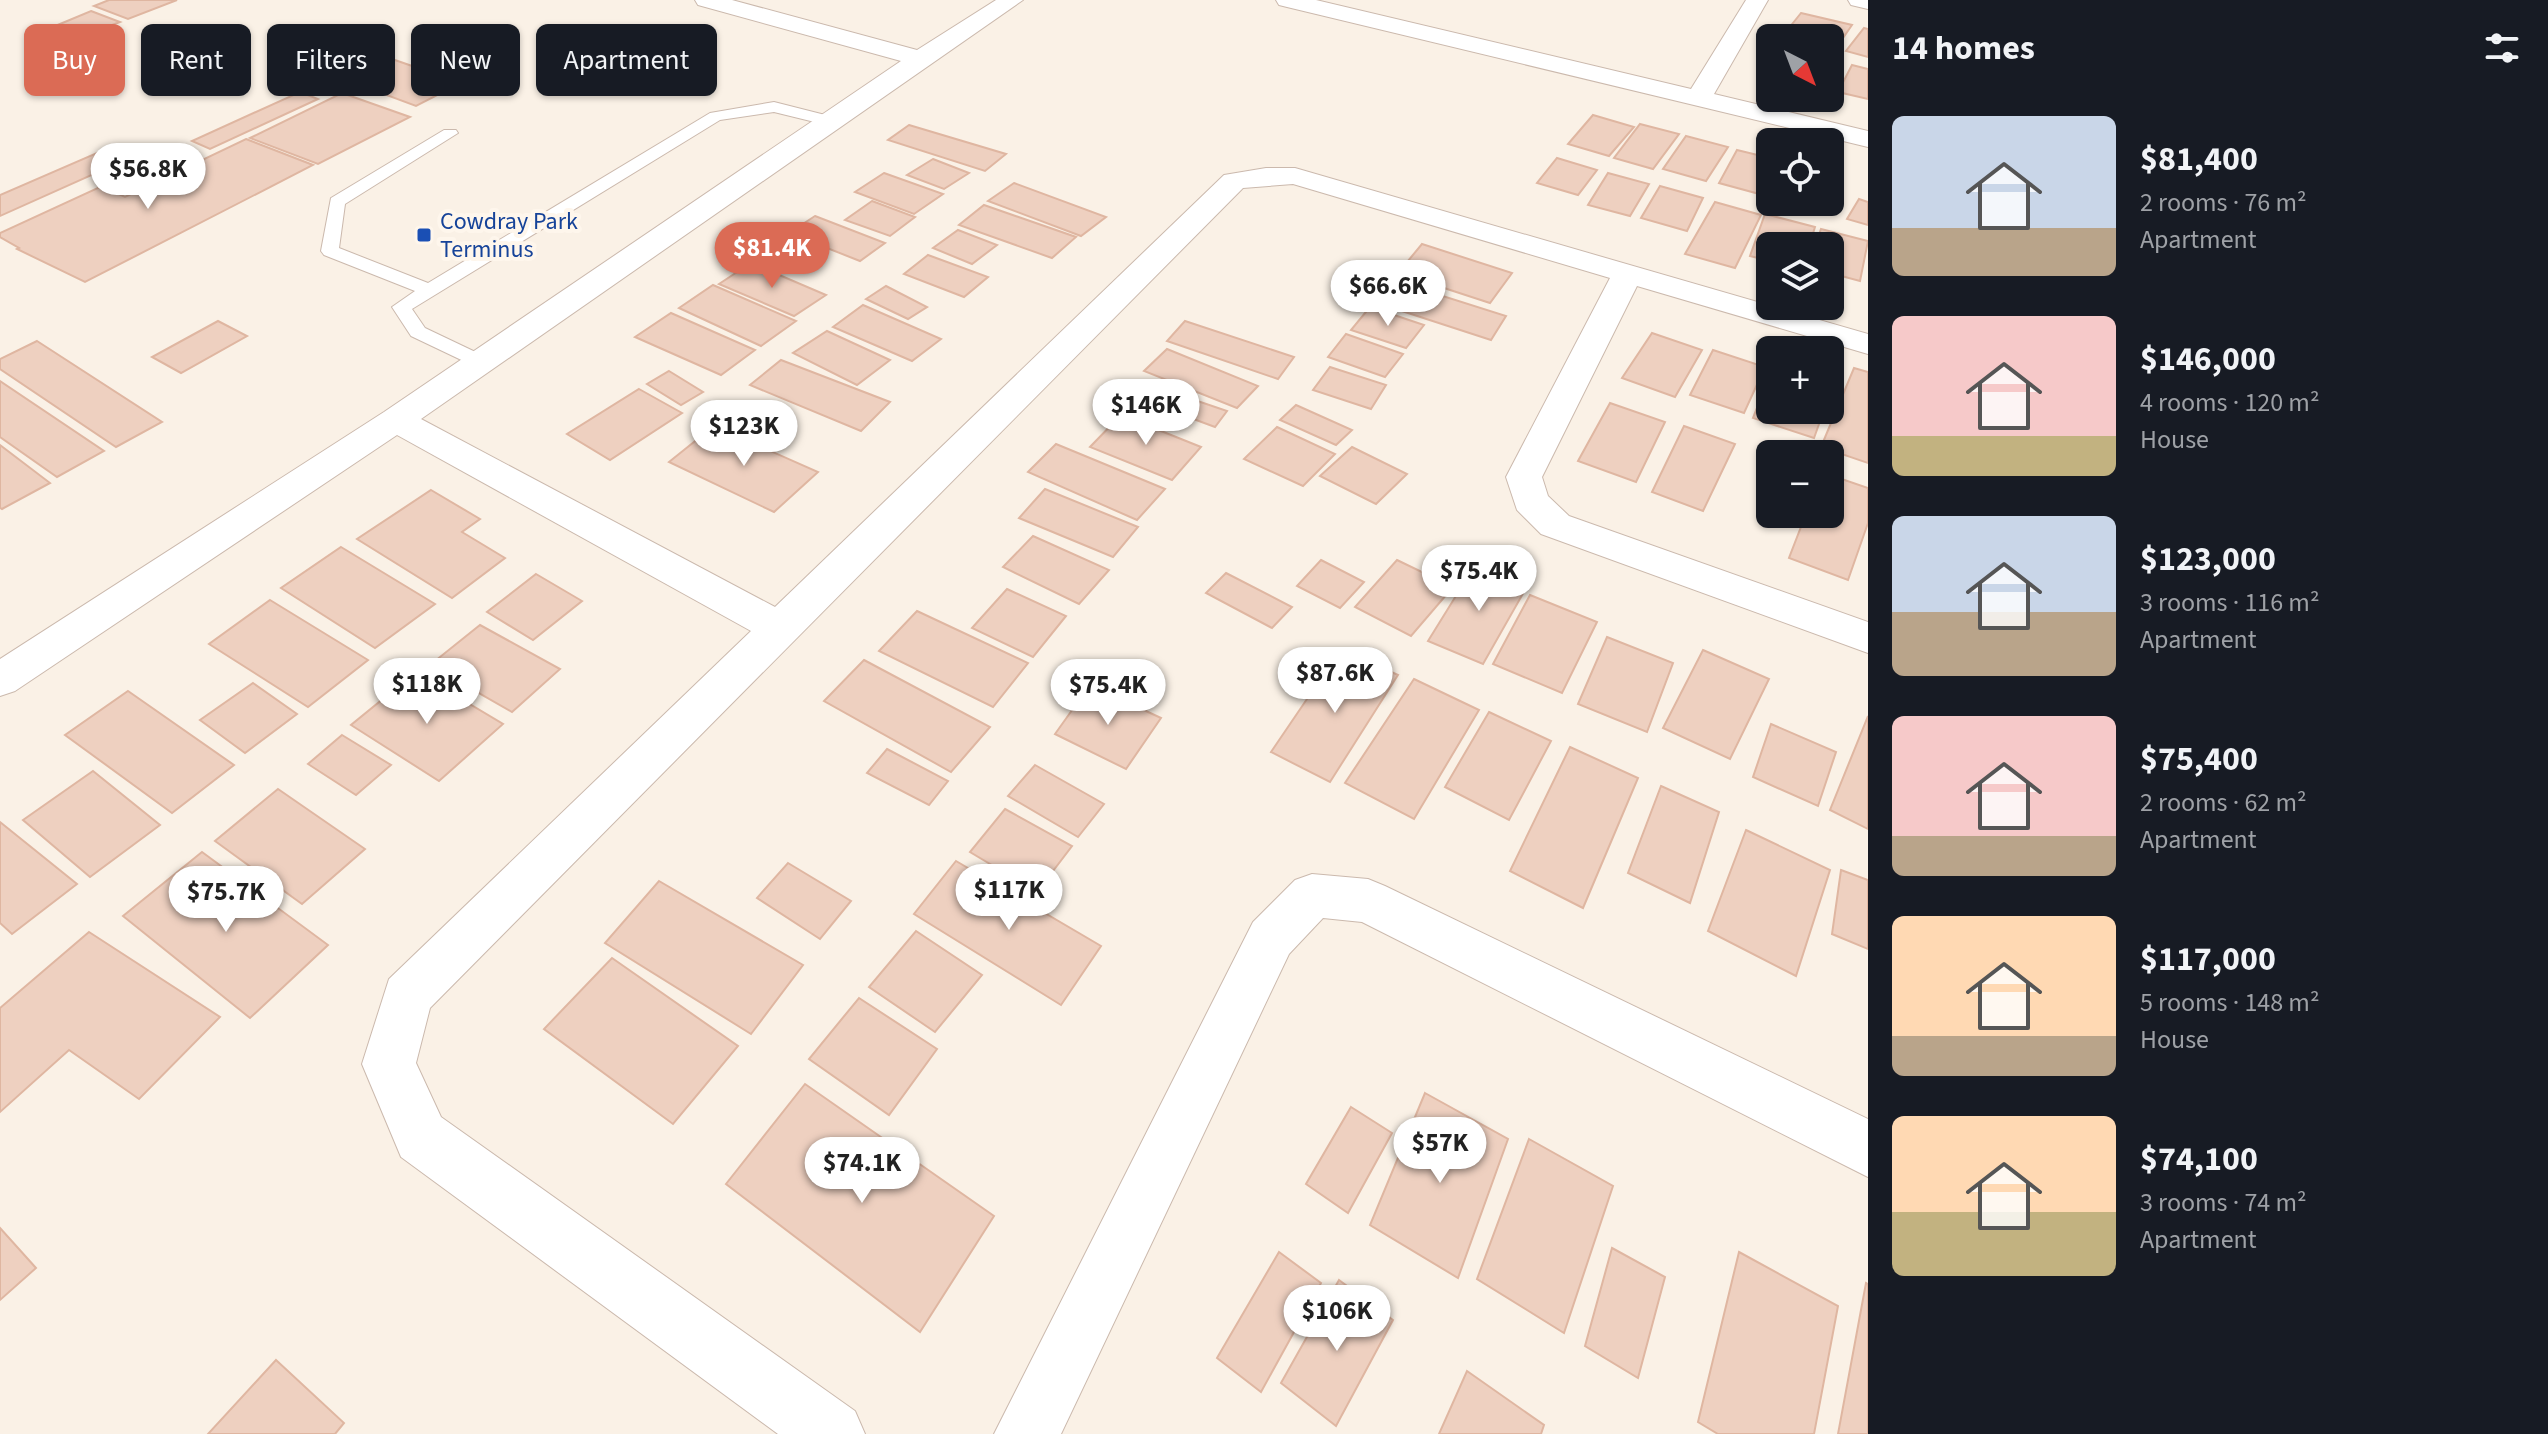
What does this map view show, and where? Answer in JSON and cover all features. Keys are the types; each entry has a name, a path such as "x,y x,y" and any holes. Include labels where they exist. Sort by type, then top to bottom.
{"street":[{"path":"706,0 921,59"},
{"path":"0,680 396,420 921,59 1012,0"},
{"path":"1287,0 1868,139"},
{"path":"1367,19 1387,0"},
{"path":"1698,99 1757,0"},
{"path":"1859,0 1868,2"},
{"path":"832,1434 421,1137 389,1064 407,996 1234,181 1295,176 1868,344"},
{"path":"1627,275 1524,477 1530,501 1555,525 1868,638"},
{"path":"396,420 782,629"},
{"path":"1027,1434 1271,938 1312,895 1368,901 1868,1149"}],"lane":[{"path":"481,362 418,332 401,307 716,116 774,107 831,121"},
{"path":"429,290 330,251 337,202 450,133"}],"building":[{"path":"109,0 177,0 128,19 94,6"},
{"path":"91,11 120,22 115,24 60,24"},
{"path":"1801,13 1852,25 1844,37 1844,24 1792,24"},
{"path":"1864,28 1868,29 1868,57 1846,51"},
{"path":"395,60 411,66 411,96 436,96 416,106 389,96 395,96"},
{"path":"1852,65 1868,69 1868,99 1844,93 1844,80"},
{"path":"291,96 318,99 210,149 192,141"},
{"path":"336,96 350,96 410,117 318,164 250,138"},
{"path":"1593,115 1634,127 1609,156 1568,144"},
{"path":"1640,124 1679,134 1653,169 1614,158"},
{"path":"909,125 1006,154 985,171 888,140"},
{"path":"1686,136 1728,147 1706,181 1663,169"},
{"path":"246,139 313,165 85,282 17,249 0,237 0,233 102,186 125,197"},
{"path":"113,146 134,156 0,216 0,195"},
{"path":"1737,150 1756,155 1756,193 1719,183"},
{"path":"1557,158 1597,170 1578,195 1537,183"},
{"path":"933,159 969,173 944,189 907,175"},
{"path":"884,173 943,194 914,214 855,192"},
{"path":"1608,173 1649,184 1630,216 1588,205"},
{"path":"1014,183 1106,217 1081,236 988,201"},
{"path":"1660,186 1703,198 1687,231 1641,218"},
{"path":"1859,199 1868,202 1868,225 1847,219"},
{"path":"872,201 915,217 890,236 845,220"},
{"path":"1715,202 1761,216 1735,268 1685,254"},
{"path":"984,205 1076,237 1052,258 959,225"},
{"path":"815,216 885,243 860,261 789,233"},
{"path":"1764,216 1815,227 1813,232 1759,232"},
{"path":"958,230 997,245 972,264 933,248"},
{"path":"1844,235 1868,241 1860,281 1844,277"},
{"path":"1756,239 1756,258 1750,256"},
{"path":"1422,244 1512,273 1490,303 1398,273"},
{"path":"928,255 988,277 964,297 904,274"},
{"path":"751,263 826,295 794,316 719,284"},
{"path":"1389,279 1506,316 1491,340 1371,301"},
{"path":"713,285 796,321 761,346 679,308"},
{"path":"886,286 927,307 908,319 866,299"},
{"path":"863,305 941,339 912,361 833,327"},
{"path":"1370,307 1424,325 1406,348 1351,330"},
{"path":"671,313 755,350 721,375 635,337"},
{"path":"218,321 247,336 181,373 152,357"},
{"path":"1185,321 1294,357 1278,379 1167,341"},
{"path":"827,331 890,360 857,385 793,353"},
{"path":"1652,333 1702,350 1675,397 1622,378"},
{"path":"1346,334 1403,354 1385,377 1328,357"},
{"path":"37,341 162,422 116,447 0,369 0,359"},
{"path":"1167,349 1258,386 1237,408 1144,371"},
{"path":"1713,350 1756,364 1756,387 1744,413 1690,395"},
{"path":"781,360 890,402 861,431 750,385"},
{"path":"1330,367 1386,385 1371,409 1313,390"},
{"path":"1854,368 1868,372 1868,463 1844,455 1844,440 1824,440 1831,424 1844,424 1844,392"},
{"path":"669,371 703,392 681,405 647,384"},
{"path":"0,381 104,451 57,477 0,437"},
{"path":"639,389 682,413 610,460 567,434"},
{"path":"1177,394 1227,411 1215,427 1164,408"},
{"path":"1610,403 1665,422 1636,482 1578,461"},
{"path":"749,405 792,427 766,445 724,423"},
{"path":"1296,405 1352,430 1336,445 1280,420"},
{"path":"1121,415 1201,447 1172,480 1090,447"},
{"path":"1771,424 1819,424 1814,438"},
{"path":"714,426 818,472 774,512 669,462"},
{"path":"1684,426 1735,444 1703,511 1652,492"},
{"path":"1277,427 1335,454 1303,486 1244,459"},
{"path":"1056,444 1165,489 1137,520 1028,472"},
{"path":"0,445 50,483 2,509 0,508"},
{"path":"1352,447 1407,474 1376,504 1320,476"},
{"path":"1844,480 1868,488 1868,523 1848,580 1789,558 1801,528 1844,528"},
{"path":"1045,489 1138,527 1113,557 1019,518"},
{"path":"431,490 480,519 462,532 505,558 452,598 357,539"},
{"path":"1033,536 1109,570 1079,604 1003,567"},
{"path":"341,547 435,604 375,648 281,588"},
{"path":"1321,560 1364,582 1340,608 1297,586"},
{"path":"1397,560 1453,587 1411,636 1355,607"},
{"path":"1477,562 1529,583 1483,664 1428,641"},
{"path":"1226,573 1292,607 1272,628 1206,593"},
{"path":"536,574 582,601 533,640 487,612"},
{"path":"1007,589 1066,616 1033,657 972,628"},
{"path":"1530,595 1597,622 1562,693 1493,664"},
{"path":"270,600 368,660 308,707 209,644"},
{"path":"917,611 1028,663 993,707 879,651"},
{"path":"480,625 560,669 512,712 430,665"},
{"path":"1607,637 1673,663 1647,732 1578,704"},
{"path":"1341,649 1398,675 1330,782 1271,752"},
{"path":"1703,650 1769,679 1730,759 1663,728"},
{"path":"864,660 990,727 951,772 824,701"},
{"path":"416,672 503,724 439,781 351,725"},
{"path":"1414,679 1479,710 1414,819 1345,783"},
{"path":"253,683 297,714 245,753 200,720"},
{"path":"1090,685 1161,718 1126,769 1055,734"},
{"path":"128,691 234,765 172,813 65,735"},
{"path":"1489,712 1551,741 1509,820 1445,787"},
{"path":"1868,716 1868,829 1830,810"},
{"path":"1771,724 1836,752 1818,806 1753,777"},
{"path":"342,735 391,765 356,795 308,764"},
{"path":"1570,747 1638,778 1583,908 1510,871"},
{"path":"887,749 948,781 929,805 867,773"},
{"path":"1035,765 1104,804 1078,837 1008,796"},
{"path":"93,771 160,825 90,877 23,820"},
{"path":"1661,786 1719,812 1690,903 1628,873"},
{"path":"278,789 365,849 302,904 215,841"},
{"path":"1005,809 1072,846 1037,892 970,852"},
{"path":"0,822 77,884 12,934 0,923"},
{"path":"1746,830 1830,870 1796,976 1708,931"},
{"path":"202,852 328,945 250,1018 123,916"},
{"path":"956,861 1101,946 1061,1005 914,914"},
{"path":"788,863 851,901 820,939 757,898"},
{"path":"1841,870 1868,880 1868,949 1832,934"},
{"path":"659,881 803,965 751,1034 605,943"},
{"path":"916,931 982,975 935,1032 869,987"},
{"path":"89,932 220,1017 139,1099 69,1050 0,1112 0,1008"},
{"path":"612,958 738,1046 673,1124 544,1029"},
{"path":"859,998 937,1049 889,1115 809,1059"},
{"path":"805,1084 994,1216 920,1332 726,1184"},
{"path":"1425,1093 1508,1139 1458,1278 1370,1225"},
{"path":"1351,1107 1392,1133 1348,1213 1306,1184"},
{"path":"1529,1139 1613,1186 1564,1333 1477,1279"},
{"path":"0,1228 36,1268 0,1300"},
{"path":"1612,1248 1665,1277 1638,1378 1585,1346"},
{"path":"1279,1252 1321,1283 1261,1392 1217,1358"},
{"path":"1739,1252 1838,1306 1814,1434 1718,1434 1698,1422"},
{"path":"1339,1280 1393,1320 1336,1426 1281,1383"},
{"path":"1866,1283 1868,1434 1838,1434"},
{"path":"276,1360 344,1423 335,1434 208,1434"},
{"path":"1467,1371 1544,1425 1541,1434 1439,1434"}],"place":[{"name":"Cowdray Park Terminus","path":"424,235"}]}
